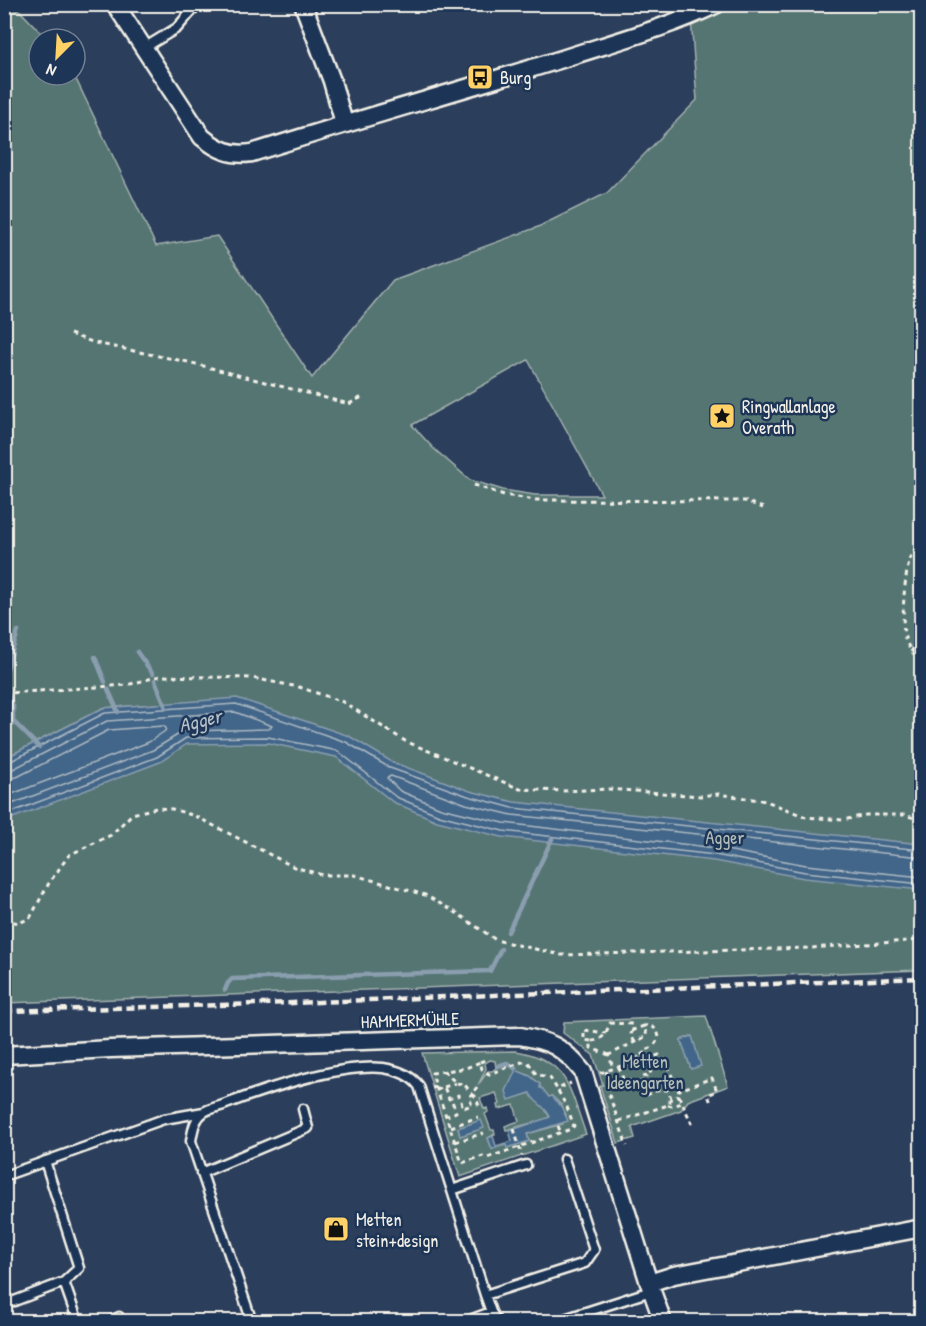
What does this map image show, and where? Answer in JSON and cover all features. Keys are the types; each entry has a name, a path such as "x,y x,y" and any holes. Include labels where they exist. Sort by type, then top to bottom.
{"street":[{"path":"115,4 202,137 216,148 239,155 522,71 680,21 717,4"},
{"path":"303,4 332,81 344,123"},
{"name":"HAMMERMÜHLE","path":"4,1055 110,1049 520,1036 544,1040 568,1054 583,1072 663,1322"},
{"path":"650,1287 674,1275 921,1228"}],"lane":[{"path":"144,48 177,28 196,6"},
{"path":"4,1176 164,1119 204,1112 258,1092 315,1077 360,1069 382,1068 400,1071 413,1079 418,1086 485,1295 497,1322"},
{"path":"201,1173 308,1128 303,1109"},
{"path":"204,1112 194,1123 191,1141 252,1322"},
{"path":"485,1295 585,1263 594,1250 564,1159"},
{"path":"4,1305 64,1282 80,1268 45,1161"},
{"path":"452,1190 526,1166"},
{"path":"64,1282 78,1322"},
{"path":"555,1322 650,1287"},
{"path":"464,1322 491,1312"},
{"path":"109,1322 119,1317 121,1322"}],"path":[{"path":"70,334 96,343 188,362 349,404 364,396"},
{"path":"474,485 504,495 536,500 744,501 763,508"},
{"path":"921,542 911,556 905,575 904,637 911,652 921,662"},
{"path":"911,652 921,634"},
{"path":"4,695 127,685 160,676 252,678 299,687 343,702 405,741 520,789 562,791 608,789 701,796 718,794 766,801 806,817 843,820 866,815 904,815 921,820"},
{"path":"4,920 19,922 30,918 49,883 69,855 111,835 132,813 156,808 172,809 195,816 294,867 323,875 354,875 425,895 496,940 543,952 561,955 811,948 921,940"},
{"path":"606,1033 584,1030 584,1040 597,1041 606,1033 610,1023 628,1023 632,1024 631,1034 634,1041"},
{"path":"591,1041 591,1048 609,1055 647,1036 644,1026"},
{"path":"633,1030 644,1026 654,1027 658,1031 659,1038 653,1047 638,1056 639,1059"},
{"path":"645,1053 651,1074 641,1078 646,1095 658,1090 668,1090 671,1098 668,1104"},
{"path":"609,1055 613,1068 639,1059"},
{"path":"639,1059 640,1063 659,1055 667,1062 692,1124"},
{"path":"435,1071 465,1068 486,1061"},
{"path":"480,1062 482,1069 489,1074 528,1062 536,1074 550,1078 567,1107 574,1126 487,1158 483,1156 462,1163 436,1088 456,1083 464,1084 475,1096 480,1108"},
{"path":"618,1066 624,1083 633,1080 637,1089 644,1087"},
{"path":"443,1071 456,1083"},
{"path":"606,1071 609,1081 605,1083 627,1146"},
{"path":"557,1089 585,1078"},
{"path":"677,1091 712,1078 717,1091 708,1095 711,1103"},
{"path":"444,1087 456,1112 447,1116"},
{"path":"451,1098 459,1095 464,1108 472,1105 469,1097 477,1087"},
{"path":"671,1098 679,1096"},
{"path":"619,1121 668,1104 672,1106 682,1103"},
{"path":"451,1127 478,1118"},
{"path":"558,1126 561,1132"},
{"path":"514,1129 519,1146"},
{"path":"455,1142 483,1133"}],"green space":[{"name":"Agger","path":"5,5 20,11 35,27 27,27 27,87 80,87 156,246 217,236 312,378 393,280 538,227 607,193 697,100 690,5 921,5 921,970 5,1003 5,774 158,704 103,708 5,758","holes":["528,360 602,495 535,495 503,490 470,480 433,448 412,425"]},
{"name":"Metten Ideengarten","path":"706,1016 728,1086 688,1101 681,1110 632,1127 635,1138 618,1143 593,1055 563,1033 564,1022","holes":["691,1036 691,1069 681,1040"]},
{"name":"Metten Ideengarten","path":"516,1051 547,1061 557,1069 570,1090 586,1134 460,1177 422,1053","holes":["490,1060 495,1061 496,1068 488,1071 478,1085 486,1069 485,1063","515,1072 531,1077 540,1084 540,1089 562,1106 566,1115 563,1124 527,1134 529,1141 507,1147 506,1144 492,1149 488,1138 495,1134 485,1114 488,1112 487,1108 484,1109 480,1098 496,1093 500,1104 499,1109 514,1105 519,1121 505,1126 506,1130 550,1118 530,1093 509,1099 507,1087 514,1079","481,1121 483,1128 460,1136 458,1128"]}],"water":[{"name":"Agger","path":"237,698 349,736 392,762 470,791 514,802 921,844 921,890 804,878 714,861 502,837 437,821 393,802 336,757 268,743 187,744 160,762 5,821 5,758 103,708"},
{"path":"692,1036 701,1066 691,1069 681,1040"},
{"path":"516,1068 540,1084 540,1088 549,1097 552,1096 561,1106 568,1121 527,1134 529,1141 507,1148 506,1145 492,1149 488,1138 493,1136 496,1146 512,1141 509,1131 550,1117 530,1093 509,1100 506,1091"},
{"path":"481,1120 484,1128 460,1136 458,1128"}],"waterway":[{"path":"4,679 18,631"},
{"path":"137,652 153,674"},
{"path":"95,657 105,682"},
{"path":"155,680 166,708"},
{"path":"4,684 13,706 13,721 39,747"},
{"path":"108,689 118,712"},
{"path":"508,932 552,839"},
{"path":"225,990 232,979 490,971 501,949"},
{"path":"498,1066 507,1063 515,1068"}],"railway":[{"path":"4,1011 293,1003 922,978"}],"place":[{"name":"Burg","path":"480,77"},
{"name":"Ringwallanlage Overath","path":"722,416"},
{"name":"Metten stein+design","path":"336,1229"}]}
